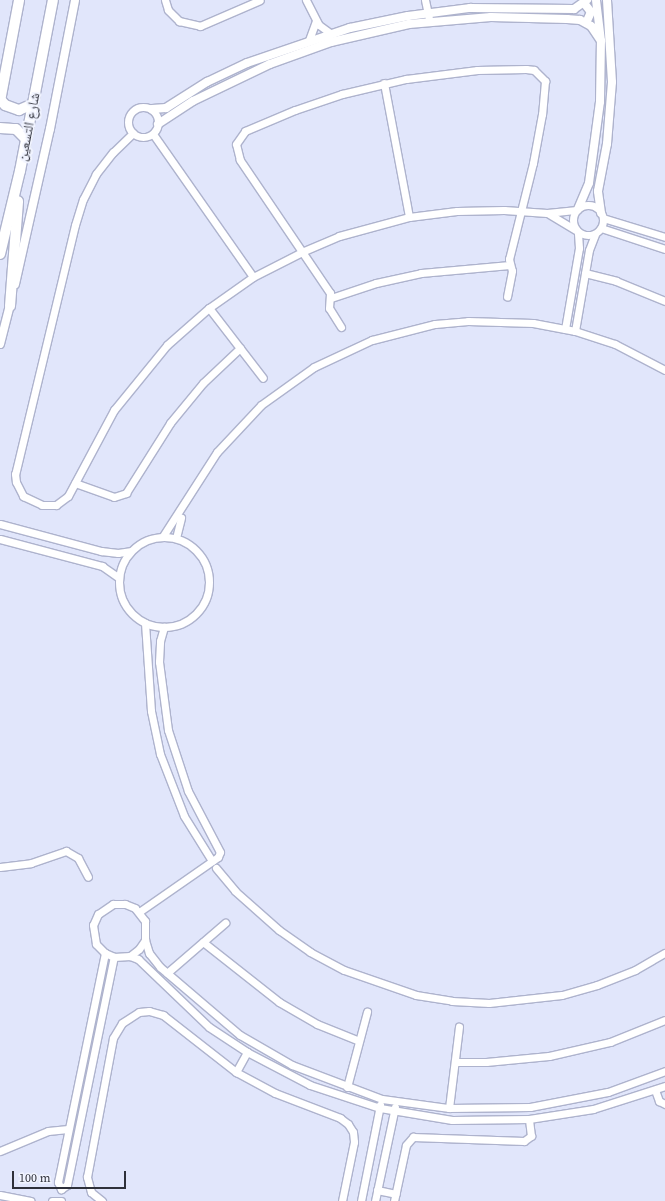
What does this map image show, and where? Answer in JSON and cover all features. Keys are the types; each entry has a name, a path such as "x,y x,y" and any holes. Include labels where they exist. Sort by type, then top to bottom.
{"main road":[{"path":"19,0 0,100 5,105 19,110 33,104"},
{"name":"شارع التسعين","path":"0,254 20,171 53,0"},
{"path":"0,128 16,129 26,139"},
{"path":"10,306 20,171"}],"street":[{"path":"0,344 50,129 75,0"},
{"path":"165,0 168,10 179,21 200,26 260,0"},
{"path":"306,0 316,21 330,33"},
{"path":"425,0 429,17"},
{"path":"565,329 579,248 577,231 573,220 587,189 596,143 601,82 601,41 596,0"},
{"path":"575,331 590,245 595,234 601,228 602,215 598,190 608,137 612,82 607,0"},
{"path":"153,134 139,136 134,133 128,123 132,113 141,107 152,109 166,108 227,72 309,40 369,23 429,17 490,7 560,10 574,9 585,2 591,12 586,23"},
{"path":"153,134 158,124 170,114 212,91 270,64 331,42 429,17 512,17 567,19 586,23 596,30 601,41"},
{"path":"309,40 316,21"},
{"path":"341,327 329,308 331,298 304,251 238,155 238,139 245,131 295,110 384,83 477,70 534,70 541,74 545,81 542,114 510,265 512,275 507,297"},
{"path":"384,83 409,217"},
{"path":"152,109 156,113 158,124"},
{"path":"134,133 113,152 96,174 78,212 15,474 16,482 23,496 42,505 49,506 63,501 75,483 100,433 131,386 167,345 209,308 253,277 304,251 366,227 409,217 457,211 521,211 547,213 578,210 590,206 602,215 665,237"},
{"path":"153,134 253,277"},
{"path":"547,213 563,220 584,235 595,234"},
{"path":"601,228 665,249"},
{"path":"331,298 376,283 421,273 510,265"},
{"path":"585,273 616,281 665,301"},
{"path":"209,308 263,378"},
{"path":"163,536 186,503 217,452 252,414 287,385 342,352 397,332 435,324 500,320 565,329 615,344 665,370"},
{"path":"75,483 114,497 126,493 174,418 203,383 240,348"},
{"path":"176,538 186,503"},
{"path":"0,524 25,532 107,552 130,550"},
{"path":"21,544 25,532"},
{"path":"163,536 176,538 185,542 200,554 208,572 208,592 195,614 181,624 164,627 145,623 135,617 124,604 118,589 118,578 124,558 130,550 145,540 163,536"},
{"path":"0,539 102,566 118,578"},
{"path":"145,623 149,696 160,754 184,816 212,861"},
{"path":"140,912 218,857 220,850 188,791 168,730 159,662 160,640 164,627"},
{"path":"0,867 31,863 66,851 78,858 88,877"},
{"path":"216,868 235,891 279,930 310,952 344,970 380,984 416,995 452,1001 489,1003 525,1001 562,995 597,985 635,970 665,953"},
{"path":"130,956 139,949 145,940 147,928 140,912 130,906 119,903 108,906 98,914 93,932 96,944 105,953 114,957 130,956 138,959 209,1027 247,1052 310,1085 394,1112 471,1121 529,1120 593,1109 665,1086"},
{"path":"167,973 225,923"},
{"path":"145,940 149,953 167,973 213,1014 255,1044 292,1065 347,1088 382,1099 450,1108 510,1109 570,1101 621,1088 665,1071"},
{"path":"202,942 279,1002 317,1024 359,1041"},
{"path":"105,953 58,1182 61,1189 67,1185 114,957"},
{"path":"102,1201 91,1192 87,1177 113,1038 122,1024 139,1012 159,1013 236,1072 275,1093 340,1118 348,1124 353,1132 354,1142 342,1201"},
{"path":"347,1088 367,1012"},
{"path":"455,1062 486,1062 549,1056 610,1042 665,1020"},
{"path":"450,1108 459,1027"},
{"path":"236,1072 247,1052"},
{"path":"655,1090 659,1101 665,1104"},
{"path":"361,1201 382,1099"},
{"path":"375,1201 396,1102"},
{"path":"377,1190 395,1197 406,1145 413,1137 524,1141 530,1136 529,1120"},
{"path":"0,1151 48,1131 68,1129"},
{"path":"0,1195 30,1201"},
{"path":"52,1201 61,1201"}]}
